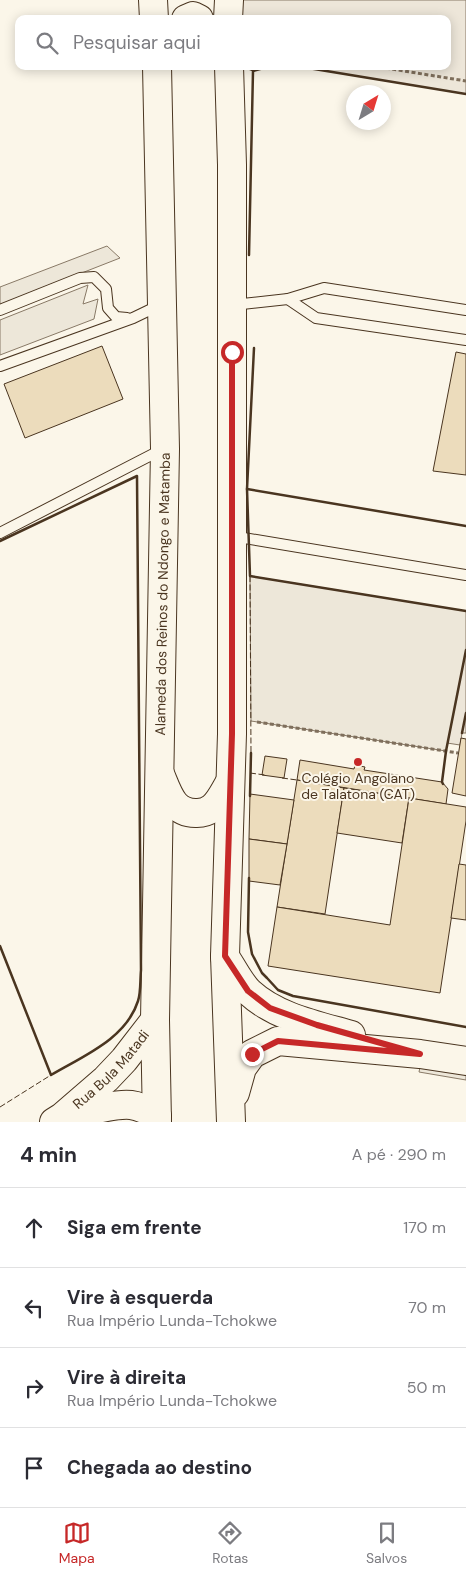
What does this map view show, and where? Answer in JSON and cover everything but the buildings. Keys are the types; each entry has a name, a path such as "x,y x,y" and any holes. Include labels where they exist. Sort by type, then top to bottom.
{"main road":[{"path":"153,0 154,15"},
{"path":"228,15 229,0"},
{"name":"Alameda dos Reinos do Ndongo e Matamba","path":"157,70 165,449 155,1020 157,1119"},
{"path":"228,70 232,165 232,719 225,956 232,1114"},
{"path":"160,773 170,798 182,811 192,813 203,813 213,808 230,782"},
{"path":"225,956 248,991 270,1008 317,1025 420,1054"},
{"name":"Rua Bula Matadi","path":"58,1119 106,1079 124,1060 155,1020"},
{"path":"232,1114 242,1068 252,1054 278,1041 420,1054 466,1061"},
{"name":"Rua Bula Matadi","path":"58,1119 103,1108 130,1105 144,1109 157,1119"}],"lane":[{"path":"0,310 80,278 94,277 106,289 108,308 116,317 133,318"},
{"path":"232,305 288,299 324,288 466,310"},
{"path":"288,299 316,318 466,340"},
{"path":"0,366 133,318 161,304"},
{"path":"0,533 165,449"},
{"path":"231,536 466,575"}],"path":[{"path":"398,70 466,81"},
{"path":"232,719 458,754"}],"shaded area":[{"path":"241,0 466,0 466,94 320,70 451,70 451,15 240,15"},
{"path":"107,246 120,258 0,305 0,287"},
{"path":"88,285 83,304 98,299 94,319 0,355 0,320"},
{"path":"250,576 466,611 466,650 446,751 251,721"},
{"path":"466,650 466,733 462,733 460,745 447,743"},
{"path":"421,1062 466,1069 466,1080 419,1072"}],"fence":[{"path":"250,576 251,753"},
{"path":"250,773 265,775"},
{"path":"282,778 297,780"},
{"path":"0,1107 51,1075"}],"wall":[{"path":"249,255 253,71 257,70"},
{"path":"320,70 466,94"},
{"path":"247,489 254,348"},
{"path":"0,541 137,476 141,970 138,1001 124,1026 114,1036 51,1075 0,946"},
{"path":"466,526 247,489 250,576 466,611"},
{"path":"443,784 446,751 466,650"},
{"path":"462,733 466,713"},
{"path":"250,796 251,753"},
{"path":"249,878 248,932 252,954 262,973 278,990 293,996 466,1027"}],"place":[{"name":"Colégio Angolano de Talatona (CAT)","path":"358,762"}],"route":[{"path":"232,352 232,734 225,956 248,991 270,1008 317,1025 420,1054 278,1041 252,1054"}]}
